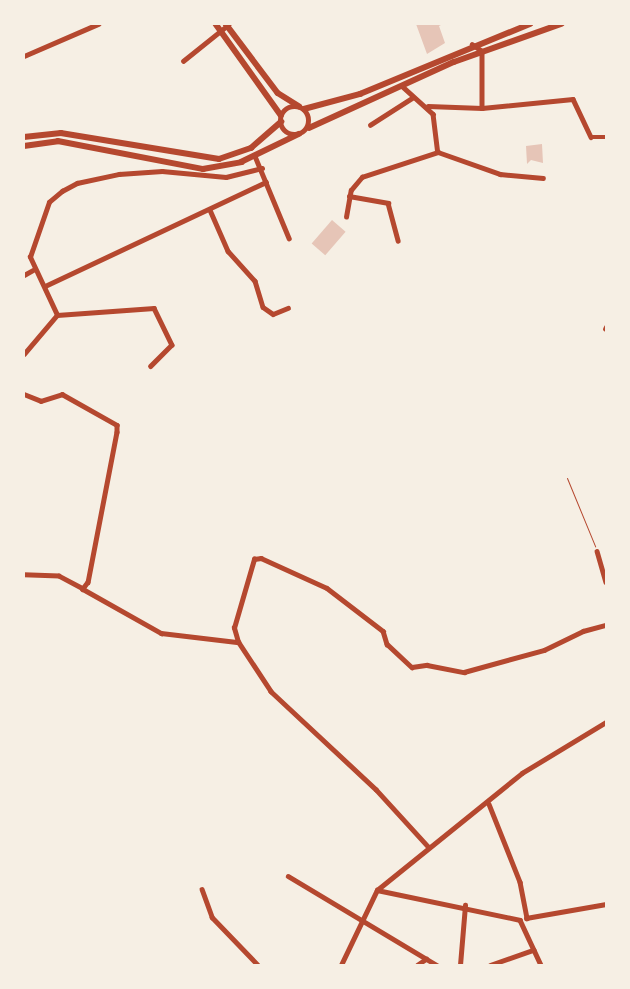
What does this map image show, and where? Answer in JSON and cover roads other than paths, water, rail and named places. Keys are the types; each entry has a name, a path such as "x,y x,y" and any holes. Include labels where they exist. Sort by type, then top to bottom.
{"main road":[{"path":"216,24 281,115 281,122 288,133 299,134"},
{"path":"227,24 278,93 302,108 309,128"},
{"path":"281,115 360,94 472,44 530,24"},
{"path":"24,146 58,141 203,168 255,156 309,128 482,51 561,24"},
{"path":"24,137 61,133 219,159 251,148 281,122"}],"street":[{"path":"24,56 98,24"},
{"path":"183,61 227,24"},
{"path":"472,44 482,51 482,108"},
{"path":"402,86 412,98 428,106 482,108 573,99 591,137 606,137"},
{"path":"370,125 412,98"},
{"path":"428,106 438,152"},
{"path":"346,216 349,196 362,177 438,152 500,174 543,178"},
{"path":"255,156 262,168 289,238"},
{"path":"57,315 44,286 33,270 31,244 49,202 77,183 136,172 219,177 262,168"},
{"path":"44,286 210,210 266,182"},
{"path":"349,196 388,203 398,241"},
{"path":"210,210 228,251 254,281 263,307 273,314 288,308"},
{"path":"24,276 33,270"},
{"path":"24,354 57,315 154,308 172,346 151,366"},
{"path":"24,394 41,401 62,394 117,425 88,582 83,589"},
{"path":"598,551 606,582"},
{"path":"428,847 376,790 271,692 238,642 234,628 254,559 261,558 328,588 383,631 387,644 412,667 427,664 464,672 544,650 583,631 606,626"},
{"path":"24,575 59,576 161,632 238,642"},
{"path":"341,965 377,890 428,847 489,804 546,756 606,722"},
{"path":"489,804 520,882 527,918"},
{"path":"288,876 437,965"},
{"path":"202,889 204,903 212,917 258,965"},
{"path":"377,890 465,905 520,920 606,904"},
{"path":"460,965 465,905"},
{"path":"520,920 532,950 541,965"},
{"path":"490,965 532,950"},
{"path":"416,965 426,959"}]}
